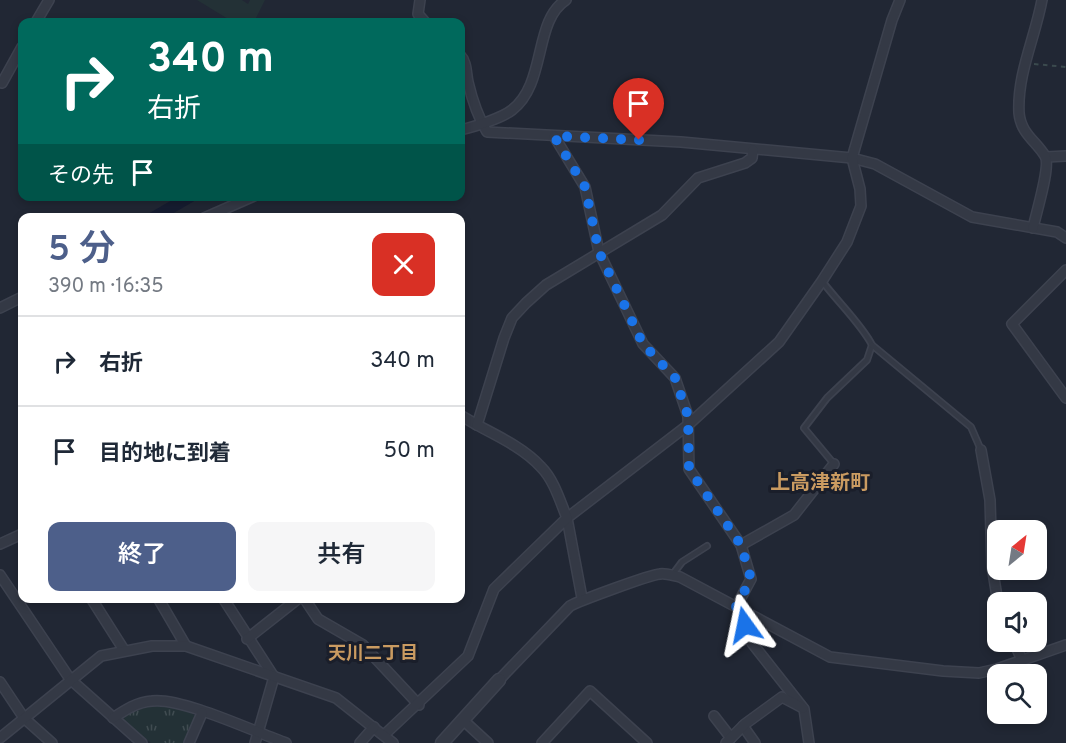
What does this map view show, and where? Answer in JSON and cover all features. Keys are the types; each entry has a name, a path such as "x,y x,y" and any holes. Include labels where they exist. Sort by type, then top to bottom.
{"street":[{"path":"38,18 49,0"},
{"path":"420,0 418,14 422,18"},
{"path":"465,128 512,111 529,91 553,15 566,0"},
{"path":"384,735 419,705 468,656 494,589 567,518 688,425 779,342 822,281 847,242 861,206 860,189 852,158 892,20 900,0"},
{"path":"1034,228 1037,202 1048,170 1046,157 1029,139 1019,116 1020,84 1042,0"},
{"path":"2,83 18,54"},
{"path":"465,65 468,82 487,132 681,142 852,158 875,164 972,217 1057,232 1066,238"},
{"path":"554,136 585,187 599,252 643,344 675,378 686,406 689,469 741,545 751,579 740,609 752,643 804,709 809,743"},
{"path":"477,425 512,318 546,285 662,215 698,178 745,164 752,158 753,150"},
{"path":"1046,157 1066,156"},
{"path":"225,213 245,201"},
{"path":"1066,270 1012,324 1066,398"},
{"path":"0,308 18,299"},
{"path":"465,418 501,438 542,467 556,490 567,518 582,598"},
{"path":"981,450 990,500 992,566 996,592"},
{"path":"741,545 794,515 834,464"},
{"path":"0,544 18,536"},
{"path":"442,743 570,606 582,598 598,596 661,573 672,576 740,609 830,657 943,671 979,672 1066,645"},
{"path":"0,575 18,602"},
{"path":"19,603 70,679 142,743"},
{"path":"94,603 124,650"},
{"path":"161,603 186,646"},
{"path":"226,603 247,639 274,677"},
{"path":"247,639 293,603"},
{"path":"307,603 318,619 363,645 419,705"},
{"path":"0,738 101,656 152,646 186,646 336,699 393,743"},
{"path":"1018,652 1022,660"},
{"path":"255,743 274,677"},
{"path":"0,682 24,718 52,743"},
{"path":"542,743 590,691 647,743"},
{"path":"714,716 728,740 782,697 804,709"},
{"path":"113,717 130,707 153,700 178,704 286,743"},
{"path":"189,743 202,713"},
{"path":"463,720 488,743"},
{"path":"743,726 755,743"},
{"path":"360,743 374,727"}],"lane":[{"path":"822,281 840,306 867,334 872,345 971,427 981,450"},
{"path":"834,464 804,428 826,398 867,360 872,345"},
{"path":"672,576 682,561 707,546"}],"path":[{"path":"1026,63 1066,67"}],"green space":[{"path":"197,0 242,0 248,4 250,0 265,0 256,18 226,18"},
{"path":"152,705 187,710 197,717 185,743 151,743 124,720 125,715"}],"waterway":[{"path":"162,213 182,201"}],"district":[{"name":"上高津新町","path":"820,482"},
{"name":"天川二丁目","path":"373,653"}],"route":[{"path":"639,140 554,136 585,187 599,252 643,344 675,378 688,416 689,469 707,492 741,545 751,579 736,607 743,611 745,625"}]}
